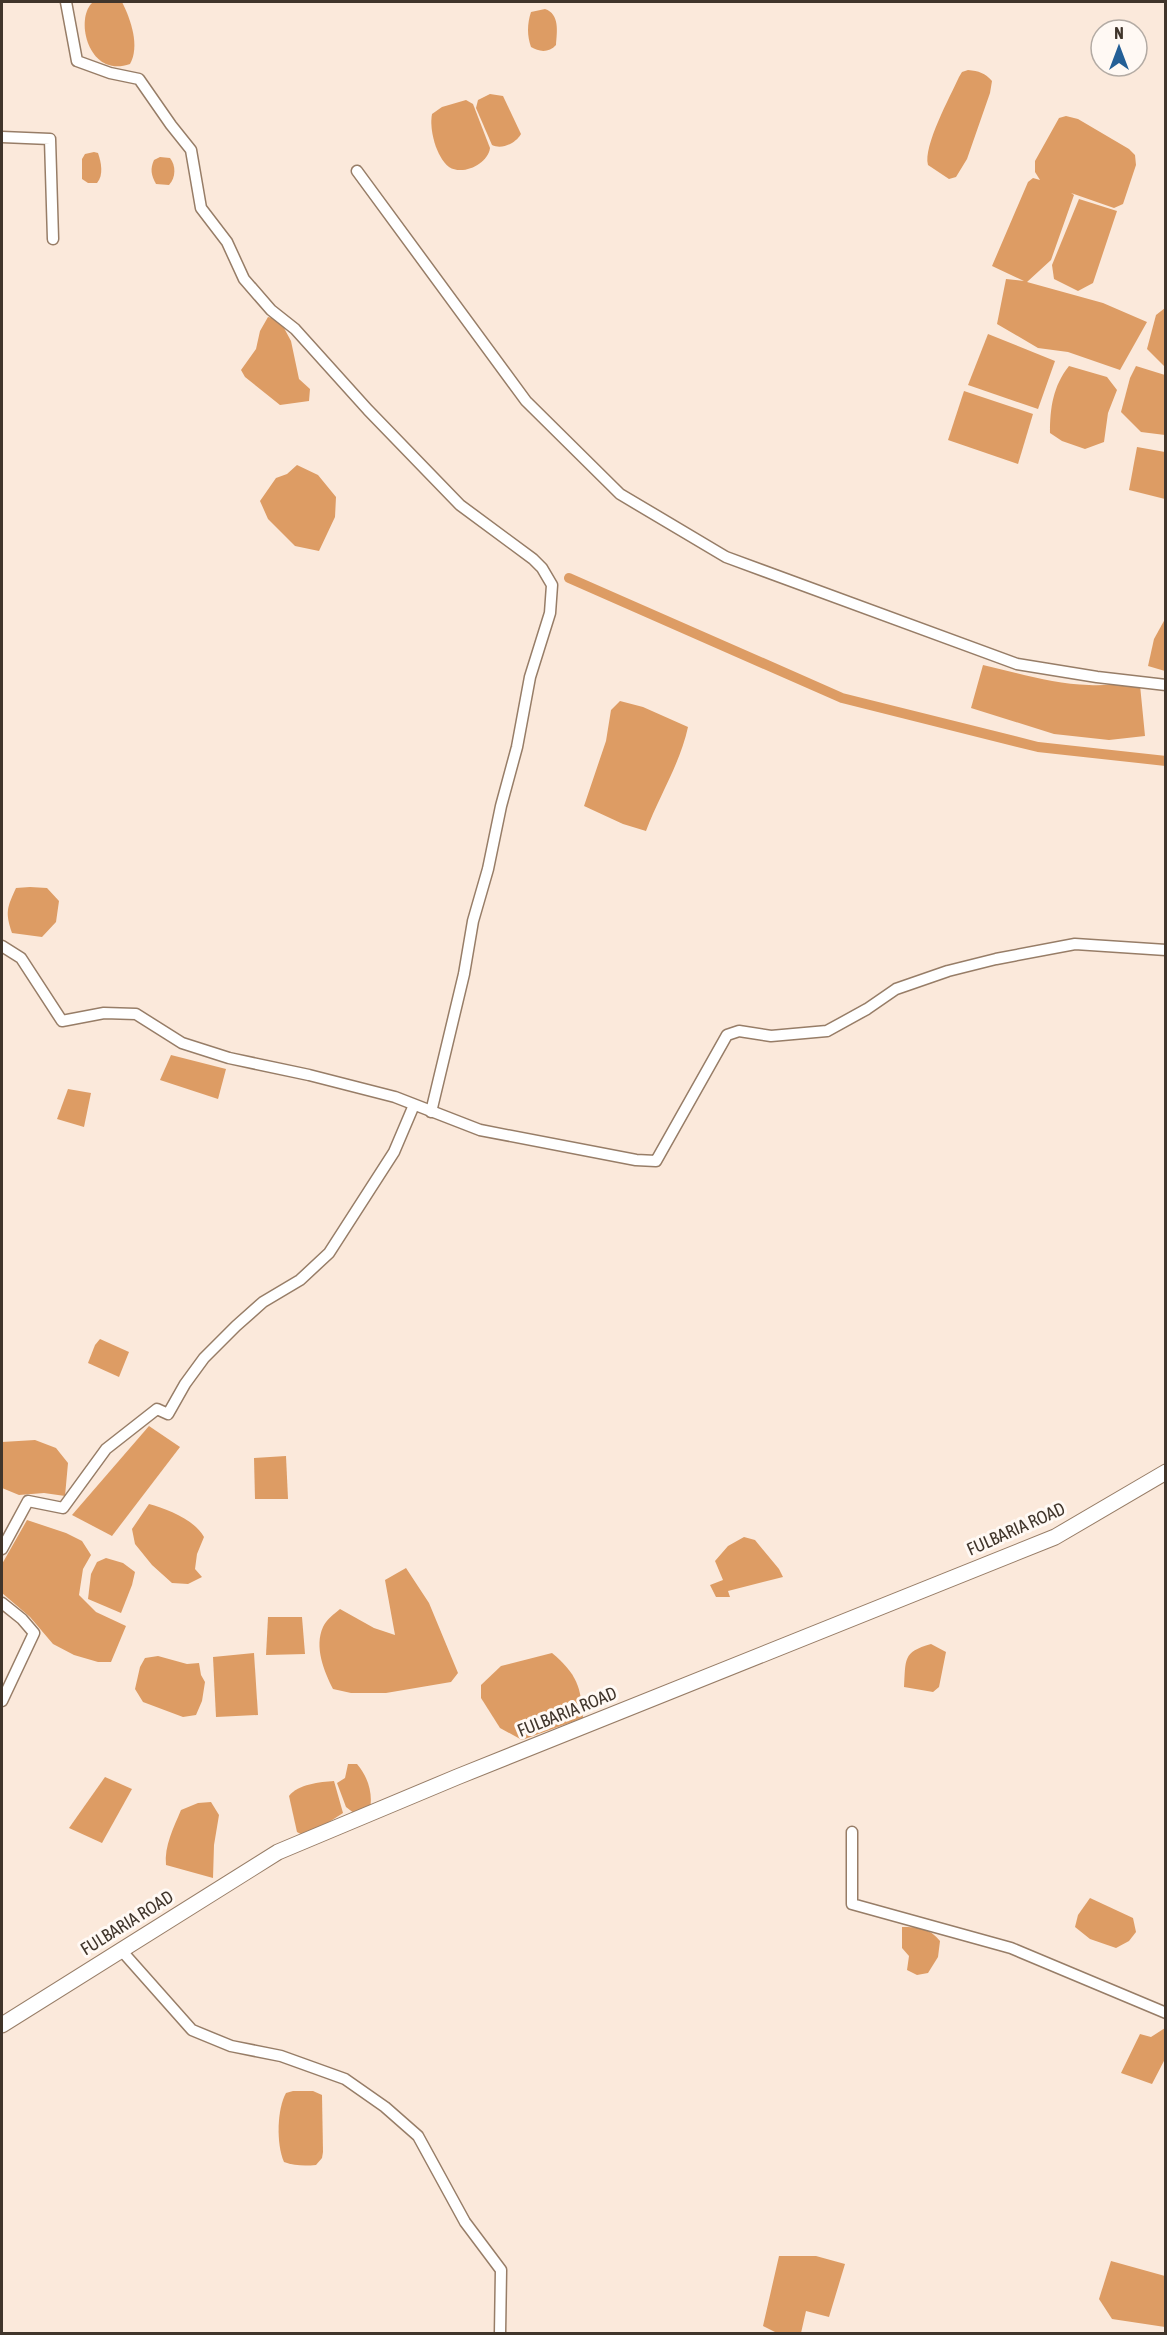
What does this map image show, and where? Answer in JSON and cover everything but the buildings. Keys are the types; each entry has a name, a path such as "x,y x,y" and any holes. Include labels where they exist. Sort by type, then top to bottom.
{"main road":[{"name":"FULBARIA ROAD","path":"2,2025 278,1852 479,1768 1055,1537 1166,1472"}],"street":[{"path":"66,2 77,61 110,73 139,79 191,150 201,208 227,242 244,279 271,310 294,329 460,505 533,559 542,568 552,585 550,613 530,677 517,747 473,921 464,974 431,1112"},
{"path":"2,137 50,139 53,239"},
{"path":"357,171 526,401 620,494 726,557 1017,664 1166,685"},
{"path":"2,946 21,958 62,1021 104,1013 136,1014 182,1043 229,1058 344,1083 395,1097 480,1130 636,1160 656,1161 728,1035 739,1031 771,1036 827,1031 867,1009 896,989 948,971 996,959 1075,944 1166,950"},
{"path":"2,1549 28,1502 63,1508 106,1449 157,1409 168,1414 185,1384 204,1358 236,1326 263,1302 300,1280 329,1253 394,1152 414,1105"},
{"path":"2,1604 22,1618 34,1633 2,1701"},
{"path":"852,1832 852,1904 1011,1948 1166,2013"},
{"path":"122,1950 192,2030 231,2046 281,2056 345,2079 386,2107 418,2136 465,2222 501,2270 500,2334"}],"shaded area":[{"path":"93,2 122,2 131,25 134,41 130,64 116,66 104,63 89,45 85,33 85,21 87,10"},
{"path":"545,9 550,11 555,19 556,45 541,51 531,47 528,25 531,12"},
{"path":"968,70 982,73 992,81 990,93 967,159 956,177 949,179 928,165 929,146 959,77 962,72"},
{"path":"490,94 503,96 521,134 512,143 504,146 492,145 476,108 478,100"},
{"path":"466,100 473,104 490,148 485,159 480,163 461,170 449,167 440,157 431,120 432,114 442,107"},
{"path":"1066,116 1078,119 1129,149 1135,155 1136,165 1123,204 1114,208 1071,193 1074,195 1051,260 1027,282 1103,303 1147,322 1120,370 1068,352 1038,348 997,324 1006,279 1024,281 992,266 1028,182 1033,178 1040,180 1035,172 1035,161 1059,118"},
{"path":"98,153 101,176 97,183 88,183 82,179 82,159 85,154"},
{"path":"160,157 170,158 173,164 174,175 169,185 156,184 153,178 154,160"},
{"path":"1079,199 1117,211 1093,283 1078,291 1054,279 1052,265"},
{"path":"1165,308 1165,367 1147,349 1156,315"},
{"path":"268,317 276,319 291,341 299,379 310,389 309,401 280,405 245,377 241,370 256,349 260,331"},
{"path":"988,334 1055,361 1038,409 968,385"},
{"path":"1069,366 1107,377 1117,390 1108,413 1104,442 1085,449 1062,441 1050,433 1054,398 1059,381"},
{"path":"1136,366 1165,375 1165,435 1141,432 1121,412 1130,378"},
{"path":"964,391 1033,414 1018,464 948,440"},
{"path":"1137,447 1165,452 1165,499 1129,490"},
{"path":"297,465 318,475 336,497 335,517 319,551 295,546 268,519 260,501 276,478 287,474"},
{"path":"1165,619 1165,671 1148,666 1154,639"},
{"path":"983,665 1062,683 1140,685 1145,736 1109,740 1054,734 971,708"},
{"path":"620,701 643,707 688,727 675,767 646,831 623,824 584,806 606,741 611,710"},
{"path":"16,888 47,888 59,901 56,922 42,937 12,933 10,926 8,910"},
{"path":"171,1055 226,1069 218,1099 160,1080"},
{"path":"68,1089 91,1093 84,1127 57,1119"},
{"path":"100,1339 129,1352 119,1377 88,1363"},
{"path":"149,1426 180,1447 112,1536 72,1515"},
{"path":"35,1440 56,1448 68,1463 65,1496 44,1493 19,1495 2,1488 2,1442"},
{"path":"286,1456 288,1499 255,1499 254,1458"},
{"path":"149,1504 180,1516 200,1531 204,1537 197,1554 195,1569 202,1577 188,1584 172,1583 152,1565 135,1544 132,1529"},
{"path":"27,1520 82,1541 91,1555 83,1569 79,1595 96,1612 126,1626 111,1662 98,1662 74,1655 53,1644 30,1617 2,1593 2,1564"},
{"path":"744,1537 755,1540 783,1577 728,1591 730,1597 716,1597 710,1585 723,1580 715,1561 728,1546"},
{"path":"106,1558 123,1563 135,1572 121,1613 88,1599 91,1574 97,1562"},
{"path":"406,1568 429,1603 458,1673 451,1682 386,1693 351,1693 333,1689 320,1651 320,1635 324,1624 340,1609 374,1628 395,1635 385,1580"},
{"path":"268,1617 302,1617 305,1654 266,1655"},
{"path":"931,1644 946,1652 939,1687 933,1692 904,1687 907,1658 915,1650"},
{"path":"254,1653 258,1715 216,1717 213,1657"},
{"path":"552,1653 567,1668 576,1682 581,1698 583,1718 522,1740 500,1728 481,1698 481,1685 501,1666"},
{"path":"158,1656 187,1664 199,1663 205,1682 202,1701 196,1715 183,1717 143,1702 135,1689 140,1667 145,1658"},
{"path":"348,1764 357,1764 367,1780 370,1791 370,1809 359,1817 346,1807 337,1783 345,1778"},
{"path":"105,1777 132,1789 102,1843 69,1828"},
{"path":"334,1781 343,1813 306,1837 297,1832 289,1796 304,1786"},
{"path":"211,1802 219,1815 214,1845 213,1878 166,1865 168,1844 181,1810 198,1803"},
{"path":"1090,1898 1133,1918 1136,1932 1129,1941 1116,1948 1090,1939 1075,1927 1078,1915"},
{"path":"902,1927 923,1929 932,1933 940,1941 938,1957 928,1973 917,1975 907,1970 909,1956 902,1948"},
{"path":"1165,2028 1165,2059 1152,2084 1121,2073 1140,2034 1151,2037"},
{"path":"313,2091 322,2095 323,2152 322,2158 316,2165 284,2162 281,2155 279,2117 286,2093"},
{"path":"779,2256 816,2256 845,2264 829,2317 806,2311 801,2333 777,2333 763,2326"},
{"path":"1111,2261 1165,2276 1165,2327 1112,2319 1099,2299"}],"waterway":[{"path":"569,578 842,698 1038,747 1166,761"}]}
